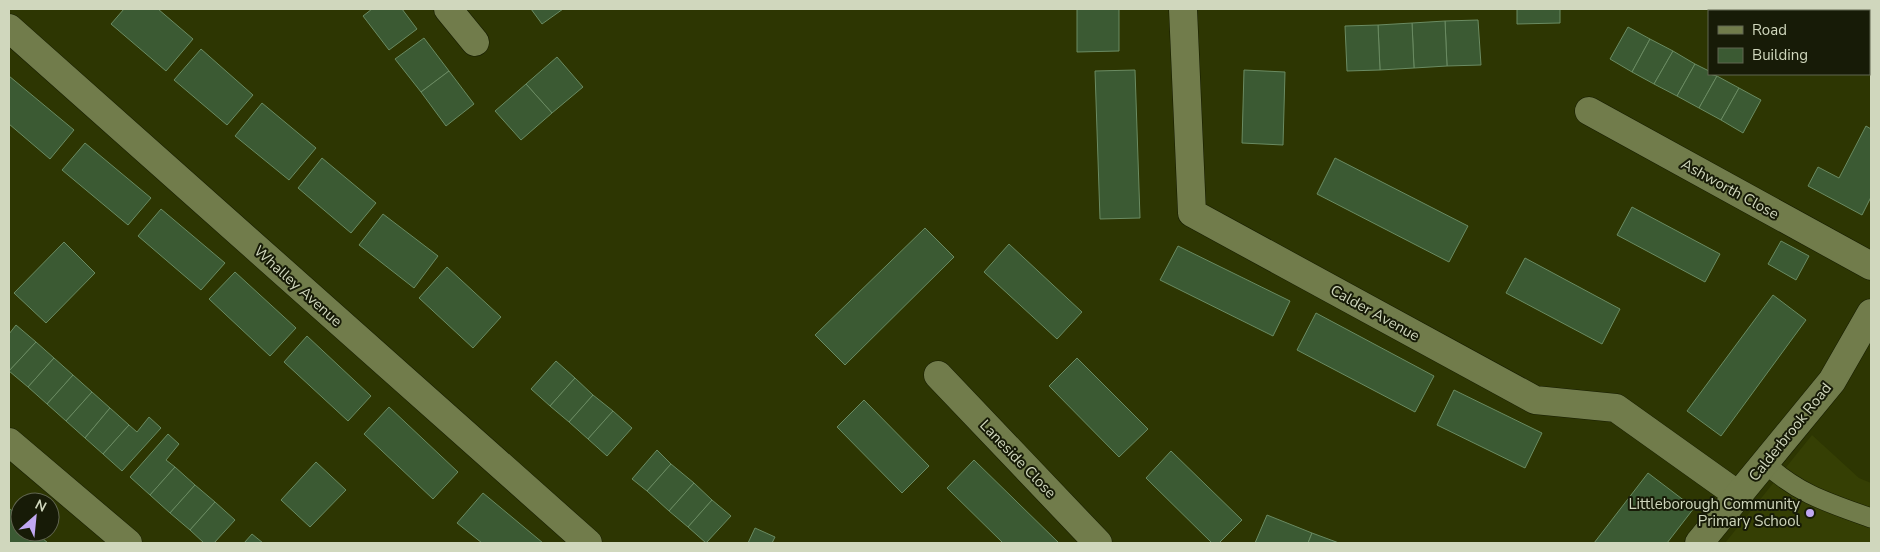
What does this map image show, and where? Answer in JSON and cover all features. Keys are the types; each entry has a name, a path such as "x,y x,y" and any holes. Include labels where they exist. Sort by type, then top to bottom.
{"street":[{"path":"448,9 475,42"},
{"name":"Calder Avenue","path":"1183,9 1192,213 1535,400 1616,408 1738,495"},
{"name":"Whalley Avenue","path":"9,28 588,543"},
{"name":"Ashworth Close","path":"1589,111 1871,266"},
{"name":"Calderbrook Road","path":"1699,543 1832,381 1871,313"},
{"name":"Laneside Close","path":"938,375 1098,543"},
{"path":"9,442 128,543"}],"lane":[{"path":"1765,463 1779,476 1810,496 1871,518"}],"shaded area":[{"name":"Littleborough Community Primary School","path":"1812,435 1859,478 1871,483 1871,543 1725,543"}],"building":[{"path":"124,9 158,9 193,39 166,71 111,24"},
{"path":"372,9 402,9 417,29 389,50 363,16"},
{"path":"531,9 563,9 542,24"},
{"path":"1077,9 1119,9 1119,51 1077,52"},
{"path":"1517,9 1560,9 1560,23 1517,24"},
{"path":"1478,20 1481,65 1447,66 1445,21"},
{"path":"1445,21 1447,66 1414,68 1412,23"},
{"path":"1412,23 1414,68 1380,70 1378,25"},
{"path":"1378,25 1380,70 1347,71 1345,26"},
{"path":"1628,27 1650,39 1632,72 1610,59"},
{"path":"424,38 449,71 421,92 395,59"},
{"path":"1650,39 1673,51 1654,84 1632,72"},
{"path":"201,49 253,95 227,125 174,80"},
{"path":"1673,51 1695,64 1677,96 1654,84"},
{"path":"557,57 583,87 552,113 526,84"},
{"path":"1695,64 1708,70 1708,75 1717,76 1699,108 1677,96"},
{"path":"1135,70 1140,218 1100,219 1095,71"},
{"path":"1244,70 1285,72 1283,145 1242,143"},
{"path":"449,71 474,104 446,126 421,92"},
{"path":"9,76 74,130 50,159 9,124"},
{"path":"1717,76 1739,88 1721,120 1699,108"},
{"path":"526,84 552,113 521,140 495,111"},
{"path":"1739,88 1761,100 1743,133 1721,120"},
{"path":"262,103 316,148 289,180 235,136"},
{"path":"1866,126 1871,129 1871,197 1862,215 1808,186 1818,167 1839,178"},
{"path":"85,143 151,198 128,225 62,170"},
{"path":"322,158 376,203 351,233 298,188"},
{"path":"1335,158 1468,226 1449,262 1317,194"},
{"path":"1632,207 1720,254 1705,282 1617,235"},
{"path":"161,209 225,263 201,290 138,236"},
{"path":"383,214 438,256 414,288 359,245"},
{"path":"925,228 954,257 845,365 815,335"},
{"path":"1781,241 1809,256 1796,280 1768,264"},
{"path":"64,242 95,273 46,323 14,293"},
{"path":"1009,244 1082,312 1057,339 984,272"},
{"path":"1178,246 1290,301 1273,336 1160,280"},
{"path":"1525,258 1620,309 1602,344 1506,293"},
{"path":"447,267 501,317 473,348 419,298"},
{"path":"235,272 296,328 270,356 209,299"},
{"path":"1773,295 1806,320 1721,436 1687,411"},
{"path":"1316,313 1434,376 1415,412 1297,350"},
{"path":"16,325 36,342 9,371 9,334"},
{"path":"307,336 371,396 348,421 284,362"},
{"path":"36,342 54,358 28,387 9,371"},
{"path":"54,358 73,375 47,404 28,387"},
{"path":"1077,358 1148,429 1119,457 1049,386"},
{"path":"556,361 575,378 550,406 531,389"},
{"path":"73,375 92,392 66,421 47,404"},
{"path":"575,378 593,395 569,422 550,406"},
{"path":"1454,390 1542,433 1525,468 1437,425"},
{"path":"92,392 110,408 85,438 66,421"},
{"path":"593,395 613,411 588,439 569,422"},
{"path":"864,400 929,466 902,493 837,427"},
{"path":"389,407 458,472 433,499 364,434"},
{"path":"110,408 129,425 103,454 85,438"},
{"path":"613,411 632,428 607,456 588,439"},
{"path":"149,417 161,428 122,471 103,454 129,425 137,432"},
{"path":"168,434 179,444 166,460 175,467 150,495 130,477"},
{"path":"657,450 671,464 647,491 632,479"},
{"path":"1171,451 1242,520 1219,543 1212,543 1146,478"},
{"path":"974,460 1059,543 1003,543 947,488"},
{"path":"316,462 346,490 310,527 281,500"},
{"path":"671,464 694,483 669,511 647,491"},
{"path":"175,467 195,485 170,513 150,495"},
{"path":"1648,473 1694,508 1667,543 1594,543"},
{"path":"694,483 712,500 688,527 669,511"},
{"path":"195,485 215,502 190,530 170,513"},
{"path":"483,493 543,543 482,543 457,523"},
{"path":"712,500 731,516 706,543 688,527"},
{"path":"215,502 235,520 214,543 204,543 190,530"},
{"path":"9,508 10,542 48,543 9,543"},
{"path":"1267,515 1312,533 1308,543 1255,543"},
{"path":"755,528 775,537 772,543 748,543"},
{"path":"1312,533 1339,543 1308,543"},
{"path":"252,534 263,543 244,543"}],"place":[{"name":"Littleborough Community Primary School","path":"1810,513"}]}
